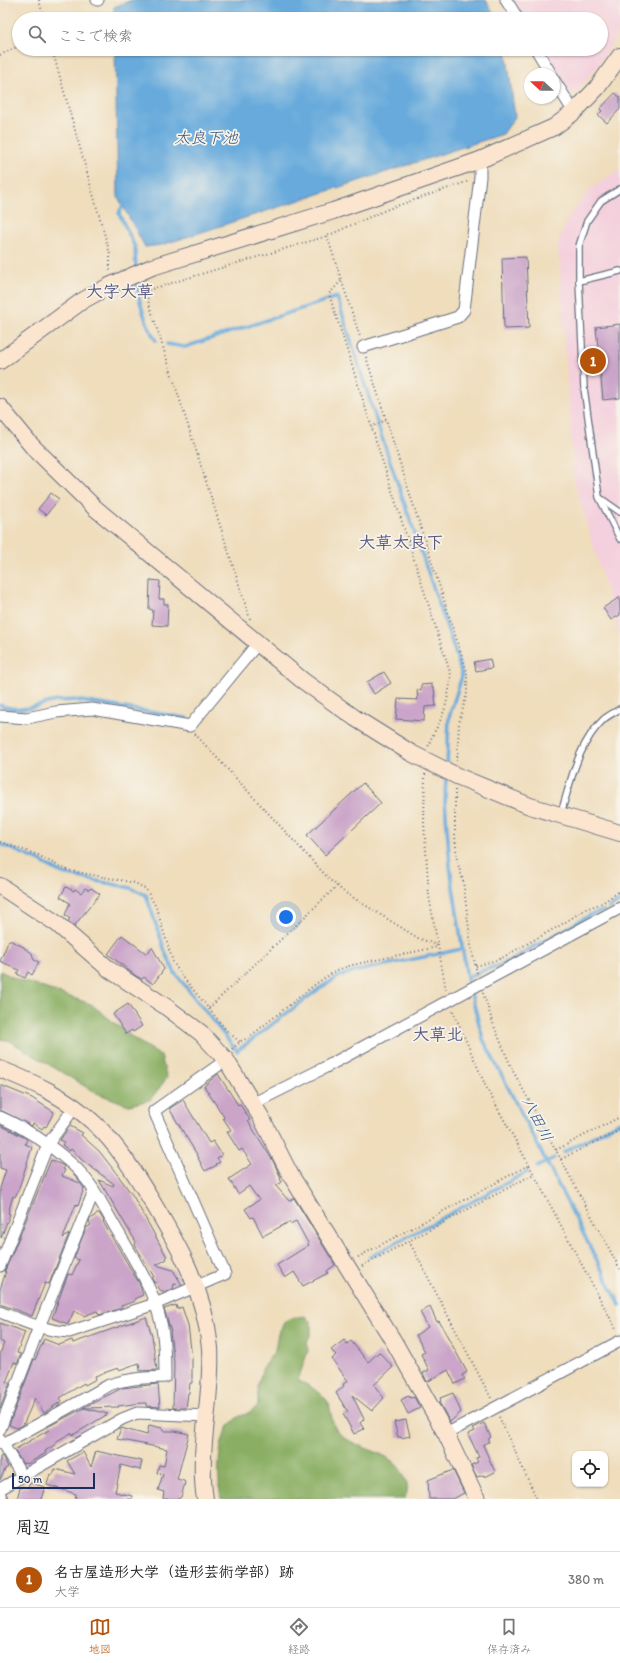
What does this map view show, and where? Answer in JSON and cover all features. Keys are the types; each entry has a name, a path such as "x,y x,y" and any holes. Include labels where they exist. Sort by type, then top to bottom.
{"street":[{"path":"506,0 514,12"},
{"path":"540,56 547,68"},
{"path":"0,361 82,301 152,267 333,211 480,160 554,127 574,112 598,88 620,56"},
{"path":"560,90 574,112"},
{"path":"363,347 458,317 464,310 468,287 472,236 480,177 480,160"},
{"path":"0,408 32,446 95,508 302,680 355,718 382,736 457,776 530,806 620,833"},
{"path":"0,716 27,718 56,712 92,709 190,726 258,643"},
{"path":"0,886 56,923 110,970 177,1015 228,1055 252,1104 290,1174 394,1342 446,1434 476,1499"},
{"path":"252,1104 324,1068 620,908"},
{"path":"0,1312 54,1332 69,1332 155,1304 225,1274 154,1111 228,1055"},
{"path":"0,1069 50,1091 94,1123 123,1156 177,1244 197,1286 207,1325 210,1349 210,1374 203,1478 205,1499"},
{"path":"0,1266 48,1144 74,1108"},
{"path":"0,1117 23,1127 48,1144 74,1166 94,1191 144,1276 155,1304 164,1341 166,1377 124,1380 109,1385 2,1441 22,1476"},
{"path":"0,1430 39,1327 94,1191"},
{"path":"446,1434 620,1341"},
{"path":"0,1489 122,1418 137,1414 207,1416"},
{"path":"0,1495 2,1499"}],"lane":[{"path":"620,189 601,201 588,221 579,246 579,281 584,388 598,497 620,539"},
{"path":"579,281 620,271"},
{"path":"598,497 620,512"},
{"path":"560,815 581,751 595,729 605,718 620,709"}],"path":[{"path":"39,0 42,12"},
{"path":"0,55 12,49"},
{"path":"54,56 110,254 115,284"},
{"path":"251,621 145,292 327,236 388,209 480,177"},
{"path":"327,236 467,672 467,693 458,723 457,776 454,798 457,861 462,880 471,946 480,983 494,1026 512,1069 620,1269"},
{"path":"341,281 329,294 373,426 451,675 448,698 440,722 429,742 425,760 424,824 429,896 437,946 449,1000 487,1089 530,1165 620,1337"},
{"path":"373,426 386,420"},
{"path":"190,726 192,731 337,886 344,892 418,938 437,946"},
{"path":"0,842 38,855 66,870 135,883 146,889 156,907 173,962 182,976 208,1008 227,1031 239,1042"},
{"path":"208,1008 337,886"},
{"path":"476,966 500,959 586,909 602,903 620,891"},
{"path":"228,1055 239,1042 248,1038 318,983 337,970 352,965 437,946"},
{"path":"556,1150 620,1117"},
{"path":"561,1159 620,1130"},
{"path":"530,1165 356,1258 362,1267 534,1174"},
{"path":"409,1242 496,1407 537,1499"}],"shaded area":[{"path":"512,0 620,0 620,26 608,49 608,12 519,12"},
{"path":"545,56 604,56 597,67 574,94 568,94 560,81 560,68 552,68"},
{"path":"620,169 620,638 574,480 558,242 570,215 590,189"}],"green space":[{"path":"0,971 17,979 91,1004 133,1038 161,1056 167,1078 150,1100 129,1105 96,1093 10,1041 0,1039"},
{"path":"305,1316 311,1322 311,1333 307,1342 308,1351 298,1380 314,1389 324,1397 329,1405 334,1426 339,1433 356,1444 392,1461 399,1467 407,1485 407,1493 404,1499 221,1499 219,1467 225,1433 237,1418 247,1414 258,1406 258,1385 263,1367 275,1350 278,1334 285,1321 291,1318"}],"water":[{"path":"132,0 486,0 492,12 114,12 114,7"},
{"name":"太良下池","path":"115,56 507,56 515,117 503,134 162,245 145,247 118,197"}],"building":[{"path":"615,93 620,97 620,109 607,123 598,115 602,111 600,109"},
{"path":"526,257 529,328 504,329 502,258"},
{"path":"620,324 620,398 603,400 596,327"},
{"path":"51,493 59,499 46,515 38,509"},
{"path":"150,580 160,581 159,599 164,599 164,604 168,604 167,626 152,625 153,610 149,609"},
{"path":"620,597 620,615 611,620 603,608"},
{"path":"490,659 492,668 476,671 474,662"},
{"path":"384,672 391,683 374,694 367,682"},
{"path":"432,684 432,688 434,688 436,706 425,707 424,721 396,719 398,699 418,700 417,690 421,690 421,685"},
{"path":"363,783 381,803 325,855 307,835"},
{"path":"66,887 74,891 75,889 81,893 85,888 89,890 91,888 100,894 74,926 68,921 70,919 65,915 70,903 60,897"},
{"path":"122,935 147,954 152,947 164,969 153,984 144,977 142,979 136,976 108,954"},
{"path":"9,940 24,947 32,953 34,960 39,962 32,975 28,972 25,978 17,974 19,970 0,961"},
{"path":"128,1004 142,1026 133,1032 132,1030 126,1034 113,1014"},
{"path":"218,1074 238,1105 240,1104 250,1120 248,1121 273,1161 282,1182 276,1186 289,1201 294,1198 335,1265 327,1271 328,1273 303,1286 294,1272 285,1278 277,1265 309,1245 296,1221 290,1224 289,1222 263,1236 253,1217 251,1218 245,1209 259,1200 249,1186 238,1194 229,1179 252,1164 242,1149 239,1151 227,1132 231,1130 204,1086"},
{"path":"0,1085 32,1098 54,1112 46,1127 44,1126 42,1129 33,1123 32,1126 0,1110"},
{"path":"183,1100 209,1143 213,1141 222,1155 217,1158 220,1162 216,1164 217,1165 205,1171 199,1158 170,1110 170,1108"},
{"path":"0,1125 27,1139 25,1144 32,1147 19,1188 15,1197 13,1196 8,1213 10,1214 1,1238 0,1188 6,1170 0,1168"},
{"path":"70,1126 83,1133 81,1135 99,1151 133,1196 167,1257 167,1259 156,1265 173,1270 182,1285 174,1284 173,1289 165,1292 160,1290 156,1282 154,1283 152,1278 154,1277 135,1245 136,1242 99,1180 113,1186 114,1184 83,1161 71,1149 70,1151 62,1145 64,1142 60,1140"},
{"path":"51,1160 64,1166 63,1169 65,1170 62,1176 80,1183 84,1188 78,1206 76,1204 63,1238 69,1234 49,1284 45,1283 32,1316 0,1304 0,1289 6,1272 5,1271"},
{"path":"97,1214 100,1214 104,1221 103,1222 139,1283 143,1295 134,1299 135,1301 121,1306 122,1308 99,1315 97,1311 84,1316 74,1311 68,1324 52,1318 68,1274 72,1275 79,1260 74,1258 86,1228 91,1225 89,1222 90,1219"},
{"path":"176,1305 177,1309 182,1307 188,1325 192,1358 192,1383 190,1383 186,1408 173,1408 174,1362 171,1332 164,1309"},
{"path":"430,1307 437,1322 439,1321 467,1372 462,1375 465,1379 455,1384 448,1370 427,1382 423,1373 429,1370 421,1354 425,1352 416,1335 428,1327 420,1312"},
{"path":"146,1317 152,1336 157,1370 140,1371 139,1363 95,1376 96,1379 85,1385 84,1383 60,1398 62,1401 44,1413 35,1398 23,1425 17,1428 9,1425 34,1359 35,1360 44,1339 59,1345 72,1340 73,1343"},
{"path":"0,1323 25,1332 17,1353 21,1354 17,1364 14,1362 6,1382 10,1383 0,1409 0,1354 4,1343 0,1341"},
{"path":"344,1340 347,1344 351,1341 368,1362 379,1352 393,1367 374,1385 384,1398 372,1411 352,1395 364,1419 360,1423 364,1429 354,1434 343,1414 348,1412 336,1393 344,1386 343,1384 348,1381 332,1359 336,1355 331,1350"},
{"path":"158,1384 160,1407 146,1406 146,1403 142,1403 118,1406 119,1407 83,1408 122,1388"},
{"path":"453,1393 461,1412 450,1422 439,1402 441,1401 440,1398"},
{"path":"408,1396 411,1398 414,1397 420,1408 408,1414 401,1400"},
{"path":"84,1408 108,1414 73,1435 71,1433 55,1442 56,1444 45,1451 46,1453 27,1464 23,1464 14,1450 49,1430 47,1427"},
{"path":"406,1420 410,1436 401,1438 398,1437 394,1422"},
{"path":"484,1423 491,1437 489,1438 489,1442 483,1445 495,1472 485,1477 484,1475 477,1477 471,1465 478,1462 476,1458 479,1457 468,1434 475,1431 473,1428"},
{"path":"149,1425 162,1428 163,1431 175,1431 189,1434 177,1479 184,1481 185,1483 181,1497 178,1499 163,1499 164,1492 158,1490 163,1474 157,1473 159,1465 164,1466 167,1449 117,1439 121,1428 147,1435"},
{"path":"96,1451 142,1461 140,1470 121,1465 115,1492 132,1496 132,1499 75,1499 76,1494 47,1485 50,1474 53,1475 55,1469 75,1474 67,1461 83,1452 91,1467"},
{"path":"2,1456 8,1467 5,1469 0,1480 0,1457"},
{"path":"453,1470 464,1493 453,1499 429,1499 428,1480"},
{"path":"30,1483 45,1487 41,1499 17,1499 20,1488 22,1488 22,1486 28,1488"}],"waterway":[{"path":"123,205 119,213 135,247 136,270"},
{"path":"136,278 138,294 143,311 156,341"},
{"path":"167,344 185,347 337,297 379,429 455,651 462,676 449,717 447,767"},
{"path":"0,705 8,708 22,709 56,701 75,700 187,718"},
{"name":"八田川","path":"446,775 445,801 450,867 467,978 483,1039 620,1305"},
{"path":"0,844 40,861 63,874 131,888 146,895 166,954 175,973 237,1051 320,988 340,976 352,972 462,949"},
{"path":"609,908 620,901"},
{"path":"467,978 481,971 501,965 592,914 604,911"},
{"path":"564,1152 620,1122"},
{"name":"八田川","path":"537,1167 554,1158"},
{"path":"370,1257 527,1172"}],"place":[{"name":"名古屋造形大学（造形芸術学部）跡","path":"593,361"}],"district":[{"name":"大字大草","path":"120,291"},
{"name":"大草太良下","path":"401,542"},
{"name":"大草北","path":"438,1034"}]}
